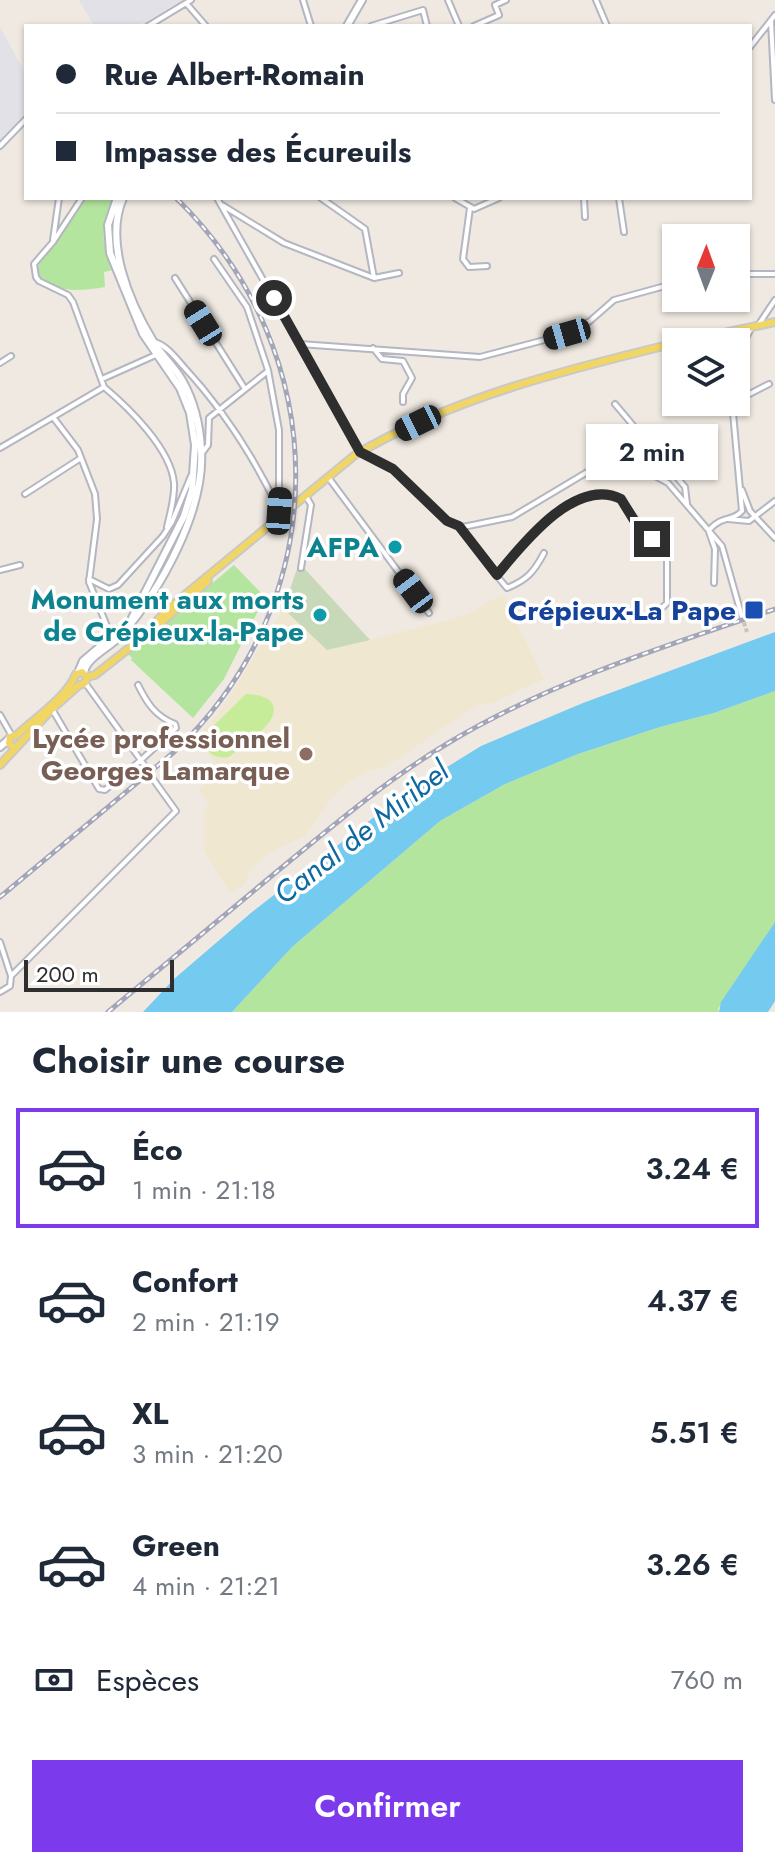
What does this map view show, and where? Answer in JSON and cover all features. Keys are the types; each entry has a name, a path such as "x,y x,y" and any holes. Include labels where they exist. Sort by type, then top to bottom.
{"main road":[{"path":"350,24 363,0"},
{"path":"114,640 133,617 184,516 195,464 190,413 180,388 143,334 110,253 108,225 116,200"},
{"path":"0,747 14,740 52,709 81,679 83,661 114,640 146,602 183,534 197,491 202,453 189,395 174,368 158,353 125,279 117,252 115,226 122,200"},
{"path":"746,328 775,322"},
{"path":"0,765 14,740 81,679 95,675 156,627 280,513 360,452 418,423 520,384 662,346"}],"street":[{"path":"303,0 310,24"},
{"path":"448,0 458,24"},
{"path":"479,24 499,15 495,5 506,0"},
{"path":"596,0 606,24"},
{"path":"151,24 188,1 205,24"},
{"path":"378,24 423,10 426,24"},
{"path":"752,45 773,19"},
{"path":"773,19 775,100"},
{"path":"0,146 24,121"},
{"path":"53,242 59,200"},
{"path":"81,200 53,242 36,260 36,277 42,284 68,295 73,302 104,387 141,421 172,473 173,499 167,529"},
{"path":"218,200 360,452 393,469 447,521 459,526 475,526 512,517 594,468 624,465 660,477 722,546 742,617"},
{"path":"324,200 365,229 374,278"},
{"path":"458,200 470,208 480,208 495,200"},
{"path":"584,200 585,217"},
{"path":"619,200 624,232"},
{"path":"221,204 284,243 365,277 399,273"},
{"path":"470,208 463,259 469,267 487,266"},
{"path":"214,259 247,307 268,370 279,430 280,513"},
{"path":"750,274 775,274"},
{"path":"175,278 245,389"},
{"path":"300,344 462,357 500,353 578,329 614,300 662,287"},
{"path":"750,334 775,300"},
{"path":"153,342 169,351 220,409 268,485 280,513"},
{"path":"373,348 382,359 403,361 412,378 403,394 403,402"},
{"path":"102,379 158,353"},
{"path":"0,363 11,356"},
{"path":"202,453 208,445 208,420 268,370"},
{"path":"750,394 769,384"},
{"path":"0,448 104,387"},
{"path":"615,404 685,487 687,504"},
{"path":"735,416 742,511 748,521"},
{"path":"53,417 81,458 98,506 89,579 114,640"},
{"path":"25,494 81,458"},
{"path":"660,477 665,463"},
{"path":"89,579 105,588 118,585 172,522 195,464"},
{"path":"328,477 429,613"},
{"path":"741,484 754,516 775,538"},
{"path":"301,568 311,505 306,496"},
{"path":"497,575 530,538 568,504 588,496 616,496 637,525 667,553 667,603 661,609"},
{"path":"726,519 748,521 775,501"},
{"path":"708,528 749,508"},
{"path":"459,526 507,588 523,582 532,574 544,553"},
{"path":"708,528 715,549 714,583"},
{"path":"0,570 20,565"},
{"path":"11,976 176,811 81,679"},
{"path":"52,709 99,789 105,790 176,728 175,724 154,712 138,685"},
{"path":"0,715 14,740"},
{"path":"0,942 11,976 10,986 0,992"}],"shaded area":[{"path":"79,0 183,0 141,24 93,24"},
{"path":"0,27 24,71 24,116 0,142"},
{"name":"Lycée professionnel Georges Lamarque","path":"501,595 544,679 492,703 476,706 386,767 351,780 334,795 306,835 267,854 249,872 245,884 231,894 204,851 204,808 209,803 198,790 221,768 192,738 206,728 229,698 283,609 328,650 453,619"}],"green space":[{"path":"85,200 112,200 104,234 113,270 104,272 105,287 62,288 39,276 38,265"},
{"path":"234,565 265,597 224,679 193,718 128,654"},
{"path":"298,566 303,567 370,640 327,650 288,613 291,610 288,607 283,609"},
{"path":"775,691 775,922 718,1009 719,1012 232,1012 292,947 440,821 505,784 578,754"},
{"path":"246,694 264,697 272,703 274,708 270,721 229,757 214,756 207,750 205,734"}],"water":[{"name":"Canal de Miribel","path":"775,632 775,691 578,754 505,784 440,821 292,947 232,1012 143,1012 174,979 252,912 405,793 481,746 583,703"},
{"path":"775,922 775,1001 768,1012 719,1012 721,1002"}],"tunnel":[{"path":"742,617 747,632"}],"railway":[{"path":"0,897 174,752 227,691 265,623 288,550 296,476 288,401 266,328 228,260 178,200"},
{"path":"108,1012 342,819 405,771 450,742 568,683 775,609"}],"place":[{"name":"AFPA","path":"395,547"},
{"name":"Crépieux-La Pape","path":"754,610"},
{"name":"Monument aux morts de Crépieux-la-Pape","path":"320,615"},
{"name":"Lycée professionnel Georges Lamarque","path":"306,754"}],"route":[{"path":"274,298 360,452 393,469 447,521 459,526 497,575 552,517 568,504 588,496 616,496 621,499 637,525 652,539"}]}
